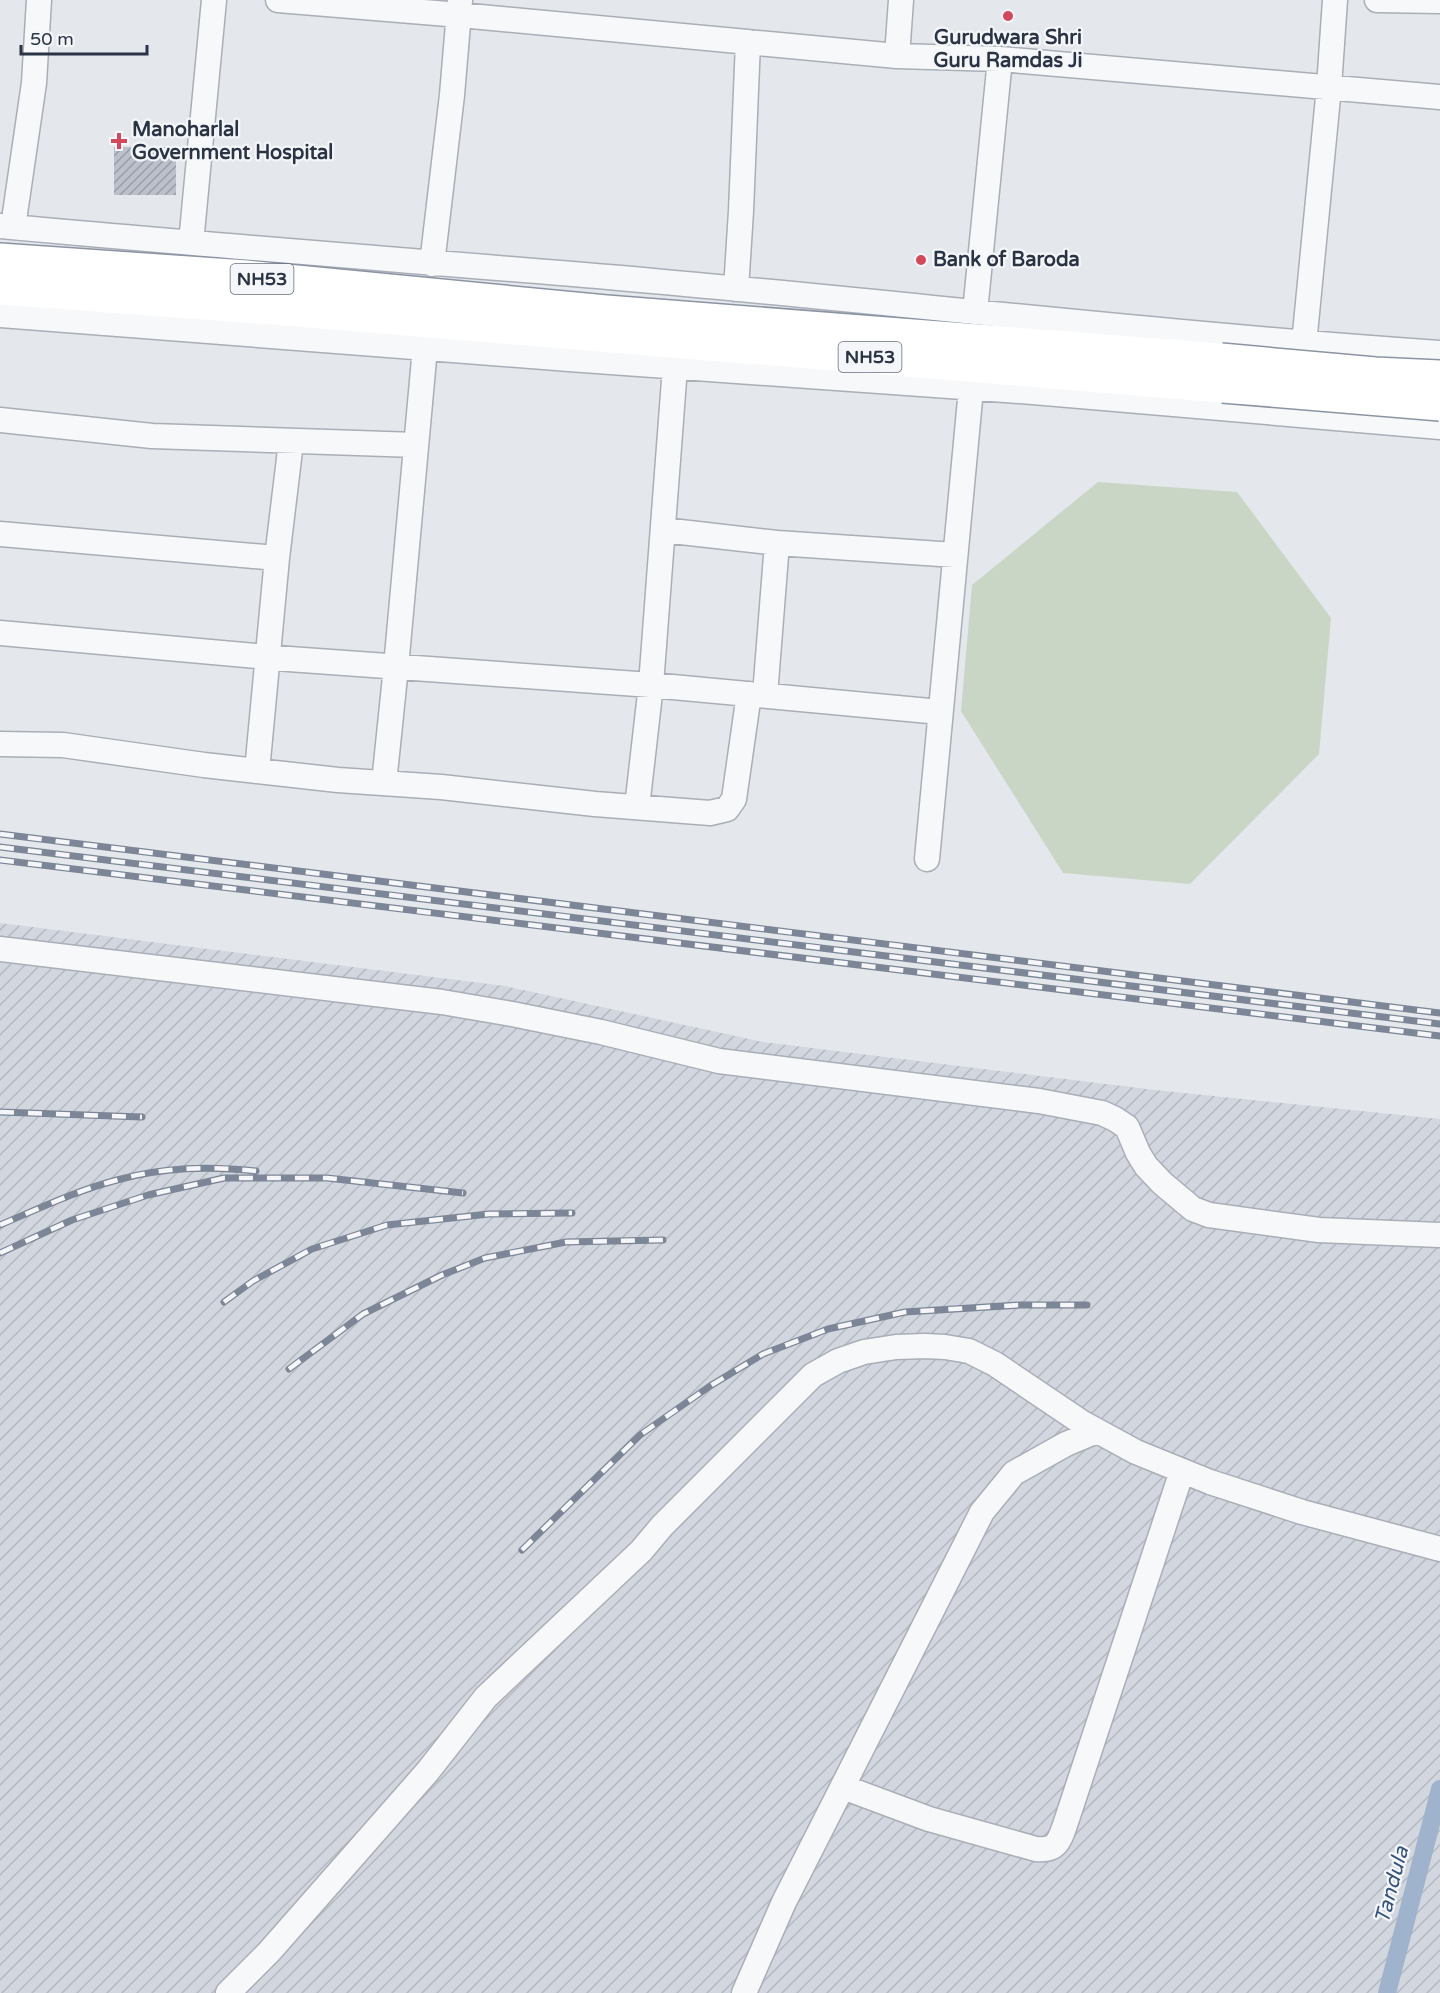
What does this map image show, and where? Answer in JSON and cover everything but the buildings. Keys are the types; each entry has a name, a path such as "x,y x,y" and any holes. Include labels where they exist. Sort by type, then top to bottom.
{"highway":[{"name":"NH53","path":"0,260 246,277 520,316 1440,404"},
{"name":"NH53","path":"0,288 271,308 520,316 953,340 1375,374 1440,377"}],"street":[{"path":"39,0 34,83 7,227 608,277 1304,344 1440,353"},
{"path":"191,243 214,0"},
{"path":"278,0 460,7 748,42 897,56 1000,59 1440,97"},
{"path":"897,56 901,0"},
{"path":"1304,344 1329,87 1335,0"},
{"path":"1377,0 1440,2"},
{"path":"432,264 460,7"},
{"path":"736,289 748,42"},
{"path":"975,312 1000,59"},
{"path":"0,315 1033,392 1440,427"},
{"path":"384,783 425,348"},
{"path":"1401,423 1407,351"},
{"path":"637,807 651,685 675,367"},
{"path":"927,859 971,389"},
{"path":"0,420 152,436 416,446"},
{"path":"257,771 291,442"},
{"path":"663,530 777,543 955,555"},
{"path":"0,534 278,558"},
{"path":"0,744 63,745 257,771 637,807 710,813 727,809 731,805 736,787 757,694 777,543"},
{"path":"0,633 269,657 651,685 940,712"},
{"path":"0,949 442,1002 602,1032 720,1061 1039,1101 1102,1113 1127,1127 1146,1166 1162,1183 1193,1209 1209,1215 1319,1230 1440,1235"},
{"path":"228,1993 269,1952 428,1771 486,1697 641,1551 662,1526 813,1375 838,1361 864,1352 896,1347 924,1346 969,1351 995,1364 1097,1431 1130,1449 1182,1471 1302,1512 1440,1549"},
{"path":"744,1993 784,1902 982,1512 1014,1473 1066,1444 1097,1431"},
{"path":"843,1787 929,1819 1025,1846 1046,1850 1054,1846 1060,1839 1065,1825 1182,1471"}],"shaded area":[{"path":"0,923 505,986 763,1042 1155,1090 1440,1119 1440,1993 0,1993"}],"green space":[{"path":"1098,482 1237,492 1331,618 1319,754 1190,884 1063,873 961,711 972,585"}],"waterway":[{"name":"Tandula","path":"1387,1993 1440,1789"}],"railway":[{"path":"0,834 1440,1013"},
{"path":"0,847 1440,1024"},
{"path":"0,860 1440,1036"},
{"path":"0,1112 142,1117"},
{"path":"0,1225 102,1184 152,1172 221,1168 256,1171"},
{"path":"0,1253 72,1220 148,1195 224,1178 327,1178 463,1193"},
{"path":"224,1302 253,1281 312,1249 387,1225 489,1214 572,1213"},
{"path":"289,1369 363,1314 442,1275 485,1258 566,1242 663,1240"},
{"path":"522,1550 640,1435 710,1386 763,1354 828,1329 905,1312 1020,1305 1087,1305"}],"place":[{"name":"Gurudwara Shri Guru Ramdas Ji","path":"1008,16"},
{"name":"Manoharlal Government Hospital","path":"119,141"},
{"name":"Bank of Baroda","path":"921,260"}]}
